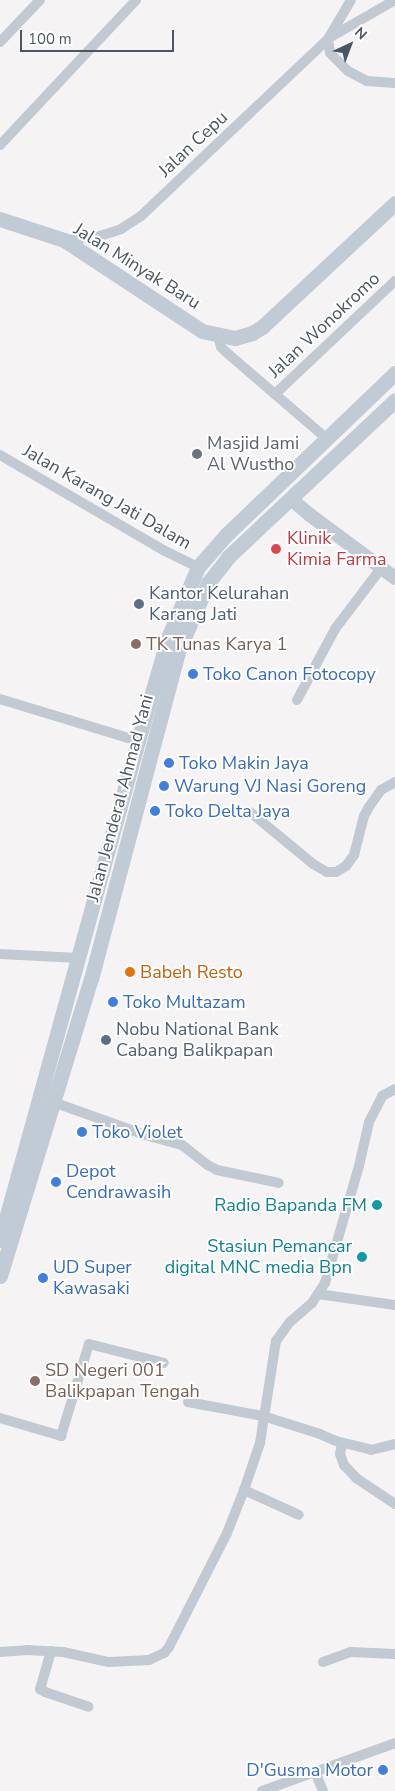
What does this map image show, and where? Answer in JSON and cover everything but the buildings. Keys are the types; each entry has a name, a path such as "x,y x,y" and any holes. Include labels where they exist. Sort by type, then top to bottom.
{"main road":[{"name":"Jalan Minyak Baru","path":"0,219 64,240 202,331 218,335 241,336 252,333 270,320 395,203"},
{"name":"Jalan Minyak Baru","path":"197,326 241,336"},
{"name":"Jalan Jenderal Ahmad Yani","path":"0,1240 168,638 198,567 226,535 395,374"},
{"name":"Jalan Jenderal Ahmad Yani","path":"0,1276 91,979 179,649 208,584 228,558 395,400"}],"street":[{"path":"0,145 136,0"},
{"name":"Jalan Cepu","path":"328,39 351,0"},
{"path":"0,42 37,1"},
{"name":"Jalan Cepu","path":"64,240 100,236 121,229 141,216 328,39 390,2"},
{"path":"328,39 330,53 348,71 367,81 395,83"},
{"name":"Jalan Wonokromo","path":"275,394 395,280"},
{"path":"218,335 221,347 226,352 328,439"},
{"name":"Jalan Karang Jati Dalam","path":"0,455 164,551 198,567"},
{"path":"292,498 310,515 395,578"},
{"path":"296,700 335,629 382,567"},
{"path":"0,699 138,741"},
{"path":"250,812 313,864 327,872 336,872 346,866 354,855 368,807 382,790 395,782"},
{"path":"0,954 79,958"},
{"path":"0,1652 51,1652 110,1662 149,1660 164,1653 177,1636 220,1548 244,1490 260,1444 276,1341 290,1322 303,1314 325,1283 336,1251 373,1112 382,1096 395,1089"},
{"path":"53,1102 145,1135 182,1144 217,1170 279,1183"},
{"path":"318,1294 395,1305"},
{"path":"0,1418 56,1436 63,1434 90,1344 164,1363"},
{"path":"188,1402 263,1416 342,1443 370,1450 395,1444"},
{"path":"342,1443 340,1454 344,1466 356,1478 395,1504"},
{"path":"244,1490 298,1515"},
{"path":"51,1652 40,1688 45,1692 89,1706"},
{"path":"323,1662 350,1652 395,1654"},
{"path":"262,1791 395,1743"},
{"path":"315,1772 323,1791"}],"place":[{"name":"Masjid Jami Al Wustho","path":"197,454"},
{"name":"Klinik Kimia Farma","path":"276,549"},
{"name":"Kantor Kelurahan Karang Jati","path":"139,604"},
{"name":"TK Tunas Karya 1","path":"136,644"},
{"name":"Toko Canon Fotocopy","path":"193,674"},
{"name":"Toko Makin Jaya","path":"169,763"},
{"name":"Warung VJ Nasi Goreng","path":"164,786"},
{"name":"Toko Delta Jaya","path":"155,811"},
{"name":"Babeh Resto","path":"130,972"},
{"name":"Toko Multazam","path":"113,1002"},
{"name":"Nobu National Bank Cabang Balikpapan","path":"106,1040"},
{"name":"Toko Violet","path":"82,1132"},
{"name":"Depot Cendrawasih","path":"56,1182"},
{"name":"Radio Bapanda FM","path":"377,1205"},
{"name":"Stasiun Pemancar digital MNC media Bpn","path":"362,1257"},
{"name":"UD Super Kawasaki","path":"43,1278"},
{"name":"SD Negeri 001 Balikpapan Tengah","path":"35,1381"},
{"name":"D'Gusma Motor","path":"383,1770"}]}
